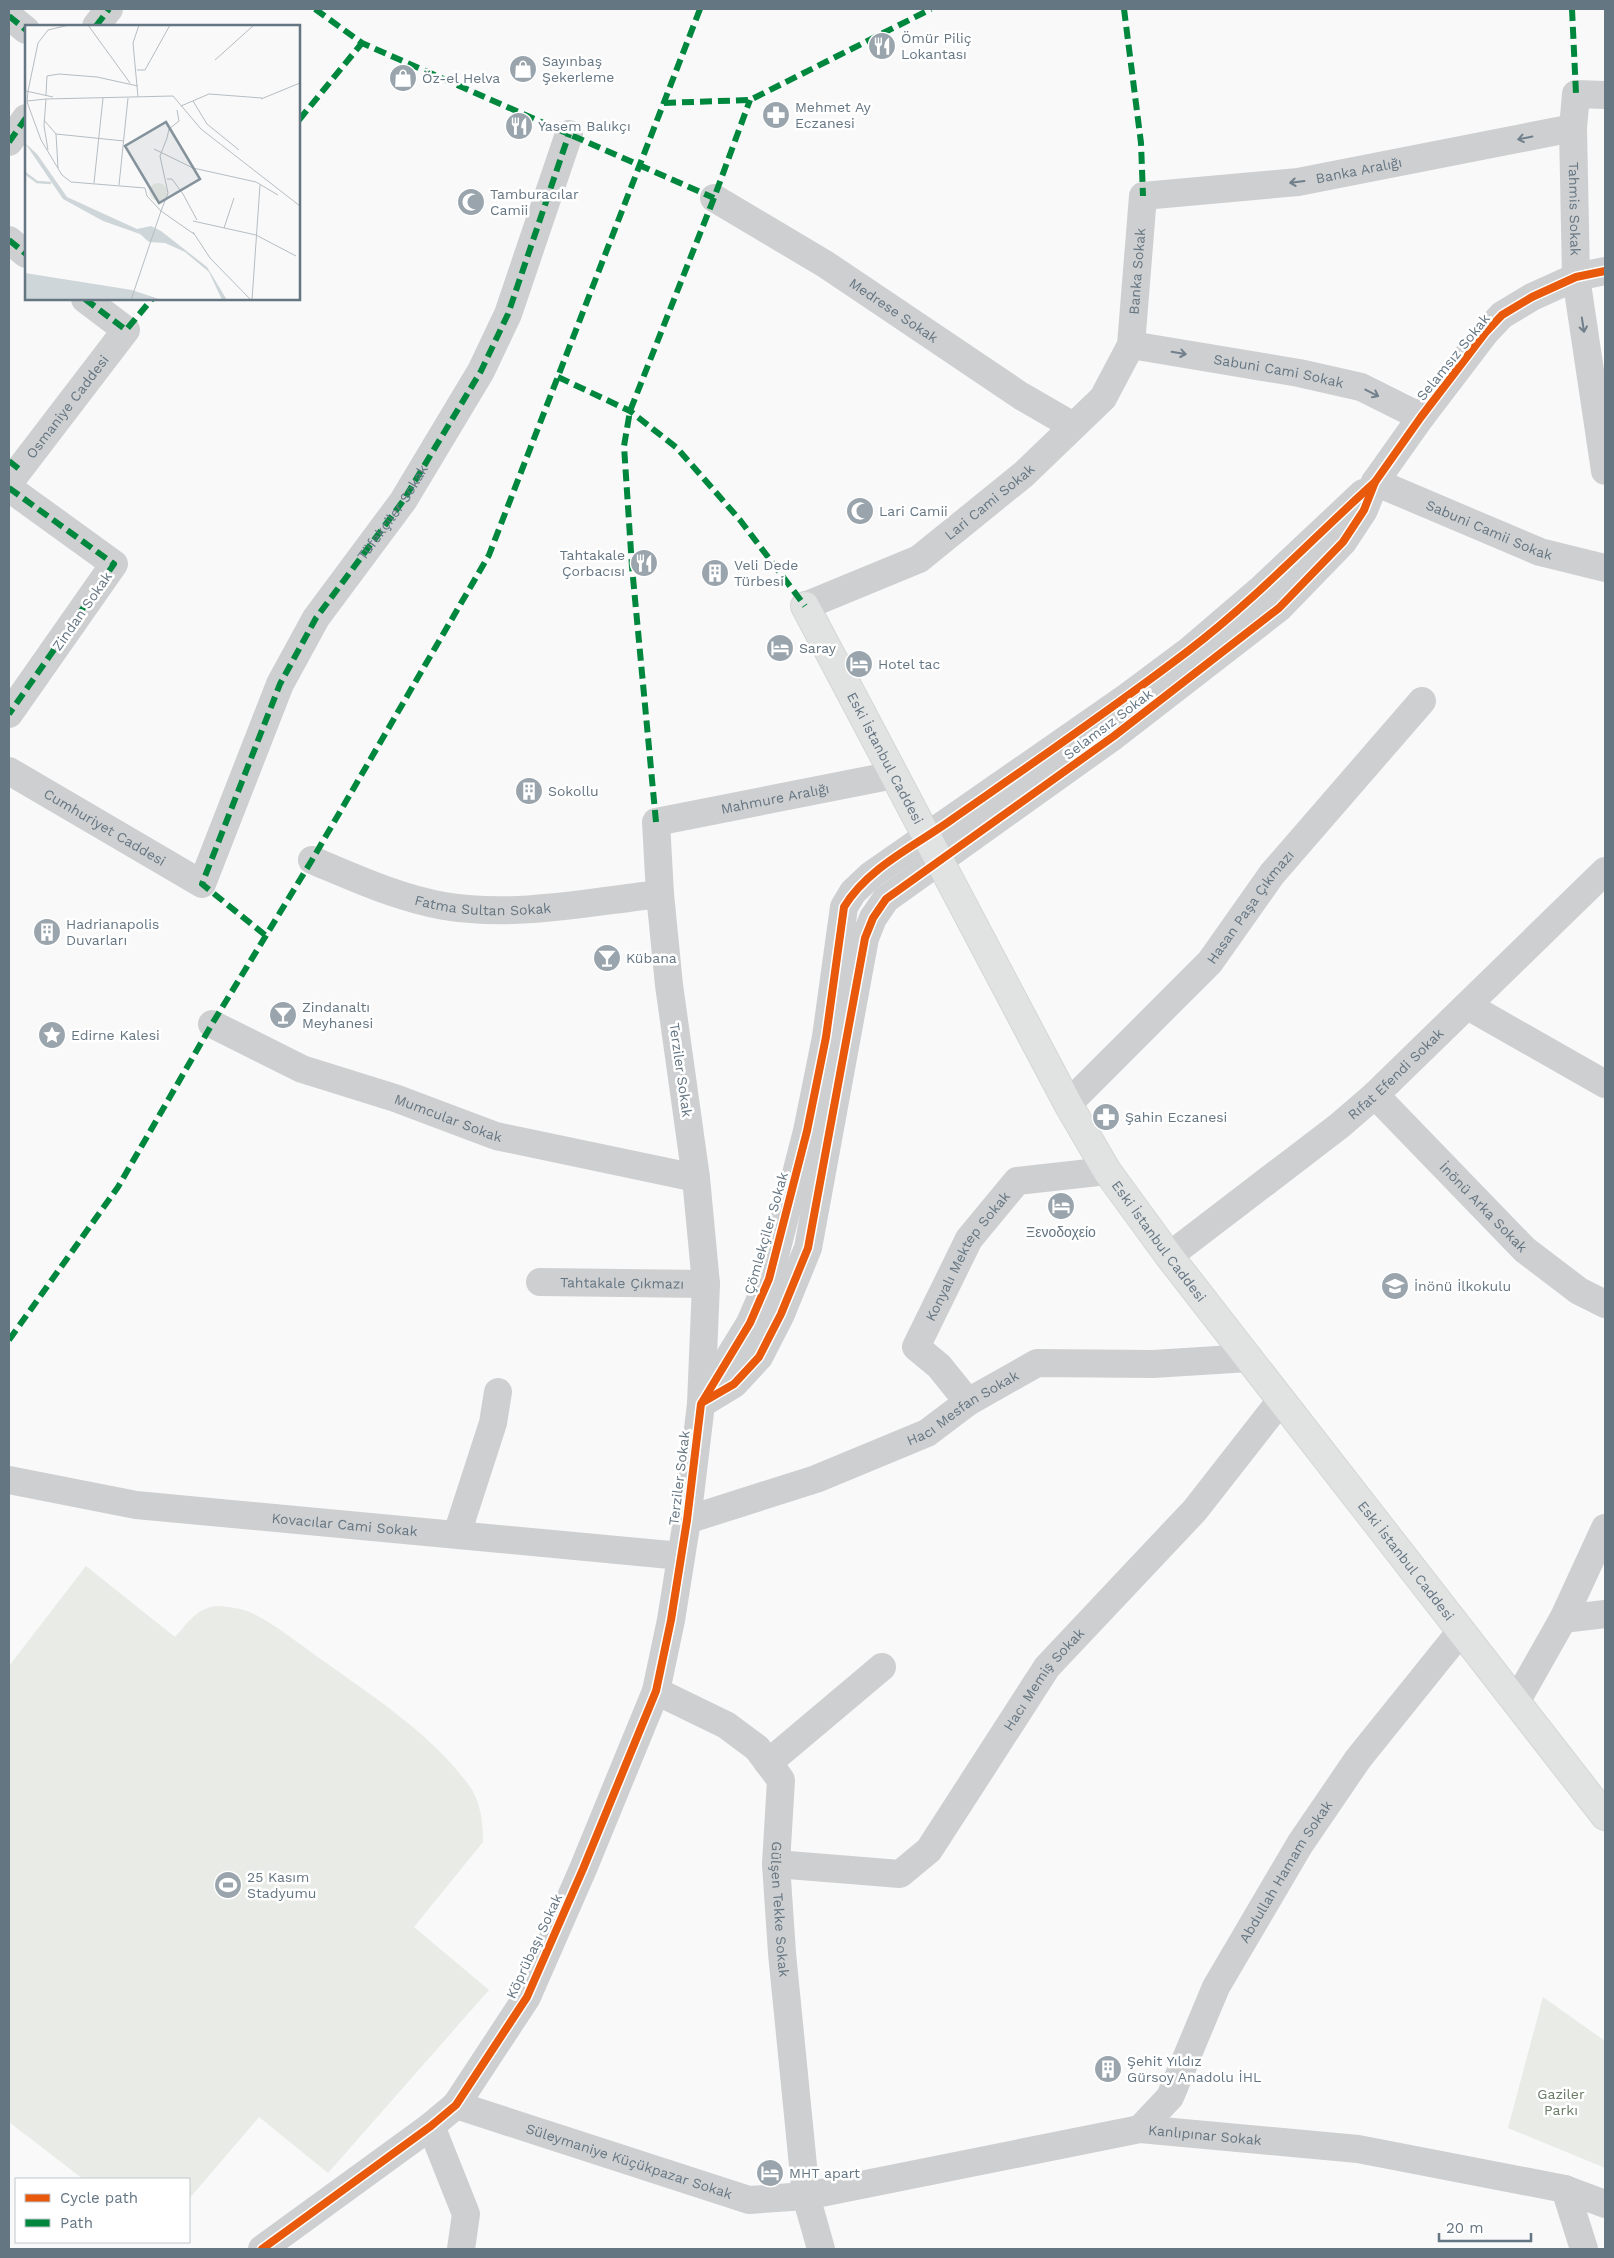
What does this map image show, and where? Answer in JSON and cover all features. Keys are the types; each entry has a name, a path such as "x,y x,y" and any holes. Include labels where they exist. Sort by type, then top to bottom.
{"main road":[{"name":"Eski İstanbul Caddesi","path":"805,606 1068,1104 1107,1171 1169,1256 1605,1816"}],"street":[{"path":"97,25 109,9"},
{"path":"9,16 25,29"},
{"name":"Tahmis Sokak","path":"1605,95 1576,94 1573,128 1576,277 1605,471"},
{"path":"9,142 25,119"},
{"name":"Banka Aralığı","path":"1143,196 1298,182 1573,128"},
{"name":"Tüfekçiler Sokak","path":"202,884 280,684 316,618 403,501 481,371 508,314 569,134"},
{"name":"Banka Sokak","path":"1131,345 1143,196"},
{"name":"Medrese Sokak","path":"714,198 825,264 1021,396 1073,426"},
{"path":"9,240 25,253"},
{"name":"Selamsız Sokak","path":"933,849 1190,650 1260,590 1376,482 1421,417 1485,333 1502,316 1532,297 1576,277 1605,271"},
{"name":"Osmaniye Caddesi","path":"11,475 126,330 86,300"},
{"name":"Sabuni Cami Sokak","path":"1131,345 1299,373 1361,388 1421,417"},
{"name":"Lari Cami Sokak","path":"805,606 919,559 1024,474 1103,398 1131,345"},
{"name":"Zindan Sokak","path":"9,714 114,564 11,475"},
{"name":"Sabuni Camii Sokak","path":"1376,482 1540,552 1605,568"},
{"name":"Hasan Paşa Çıkmazı","path":"1068,1104 1210,962 1272,874 1422,701"},
{"name":"Cumhuriyet Caddesi","path":"9,771 202,884"},
{"name":"Mahmure Aralığı","path":"656,822 894,775"},
{"name":"Terziler Sokak","path":"656,822 660,894 669,984 696,1178 706,1284 701,1404 681,1556"},
{"name":"Çömlekçiler Sokak","path":"701,1404 750,1323 771,1271 790,1201 826,1037 844,907 853,892 871,876 933,849"},
{"name":"Fatma Sultan Sokak","path":"312,860 385,890 445,906 510,910 660,894"},
{"name":"Rıfat Efendi Sokak","path":"1169,1256 1339,1126 1375,1095 1605,871"},
{"path":"1468,1006 1605,1084"},
{"name":"Mumcular Sokak","path":"212,1024 302,1069 395,1098 496,1136 696,1178"},
{"name":"İnönü Arka Sokak","path":"1375,1095 1525,1250 1579,1291 1605,1304"},
{"name":"Konyalı Mektep Sokak","path":"968,1402 939,1366 916,1347 969,1239 1018,1181 1107,1171"},
{"name":"Tahtakale Çıkmazı","path":"540,1282 706,1284"},
{"name":"Hacı Mesfan Sokak","path":"687,1520 816,1479 927,1433 968,1402 1038,1363 1153,1364 1249,1358"},
{"path":"457,1534 493,1423 498,1392"},
{"name":"Hacı Memiş Sokak","path":"776,1864 900,1874 929,1850 1047,1667 1195,1510 1281,1400"},
{"name":"Kovacılar Cami Sokak","path":"9,1480 136,1505 681,1556"},
{"path":"1516,1702 1563,1619 1605,1528"},
{"name":"Köprübaşı Sokak","path":"262,2249 431,2126 456,2105 527,1997 583,1869 656,1691 681,1556"},
{"path":"1563,1619 1605,1614"},
{"name":"Abdullah Hamam Sokak","path":"1140,2129 1170,2097 1216,1987 1300,1844 1358,1759 1461,1631"},
{"path":"768,1763 882,1667"},
{"name":"Gülşen Tekke Sokak","path":"656,1691 726,1725 757,1748 781,1780 776,1864 782,1953 806,2196 821,2249"},
{"name":"Süleymaniye Küçükpazar Sokak","path":"456,2105 749,2200 806,2196"},
{"path":"431,2126 466,2214 461,2249"},
{"name":"Kanlıpınar Sokak","path":"806,2196 1140,2129 1358,2149 1565,2190 1605,2204"},
{"path":"1565,2190 1584,2249"}],"green space":[{"name":"25 Kasım Stadyumu","path":"86,1566 175,1637 194,1616 212,1607 224,1606 243,1610 265,1620 363,1689 420,1733 468,1784 476,1797 482,1819 483,1842 414,1927 489,1990 328,2173 259,2117 190,2198 190,2178 82,2178 9,2122 9,1666"},
{"name":"Gaziler Parkı","path":"1543,1997 1605,2041 1605,2168 1508,2128"}],"marked path":[{"path":"97,25 109,9"},
{"path":"315,9 362,43 714,198"},
{"path":"9,1340 118,1187 212,1024 312,860 489,555 700,9"},
{"path":"664,103 750,100 931,9"},
{"path":"1124,9 1141,143 1143,196"},
{"path":"1572,9 1576,94"},
{"path":"9,16 25,29"},
{"path":"300,119 362,43"},
{"path":"656,822 632,567 624,446 630,411 714,198 750,100"},
{"path":"9,142 25,119"},
{"path":"265,935 202,884 280,684 316,618 403,501 481,371 508,314 569,134"},
{"path":"9,240 25,253"},
{"path":"86,300 126,330 151,300"},
{"path":"558,377 630,411 677,448 740,520 805,606"},
{"path":"9,461 19,469"},
{"path":"9,488 114,564 9,714"}],"cycle path":[{"path":"703,1402 734,1384 759,1357 781,1314 808,1248 865,938 873,918 886,899 1114,736 1279,608 1343,542 1364,510 1375,482 1421,417 1485,333 1502,315 1532,297 1576,277 1605,271"},
{"path":"262,2249 431,2126 456,2105 527,1997 583,1869 656,1691 671,1620 687,1520 701,1404 750,1323 769,1279 807,1131 826,1037 844,907 854,893 880,868 1101,715 1213,631 1260,590 1375,482"}],"place":[{"name":"Ömür Piliç Lokantası","path":"882,46"},
{"name":"Sayınbaş Şekerleme","path":"523,69"},
{"name":"Öz-el Helva","path":"403,78"},
{"name":"Mehmet Ay Eczanesi","path":"776,115"},
{"name":"Yasem Balıkçı","path":"519,126"},
{"name":"Tamburacılar Camii","path":"471,202"},
{"name":"Lari Camii","path":"860,511"},
{"name":"Tahtakale Çorbacısı","path":"644,563"},
{"name":"Veli Dede Türbesi","path":"715,573"},
{"name":"Saray","path":"780,648"},
{"name":"Hotel tac","path":"859,664"},
{"name":"Sokollu","path":"529,791"},
{"name":"Hadrianapolis Duvarları","path":"47,932"},
{"name":"Kübana","path":"607,958"},
{"name":"Zindanaltı Meyhanesi","path":"283,1015"},
{"name":"Edirne Kalesi","path":"52,1035"},
{"name":"Şahin Eczanesi","path":"1106,1117"},
{"name":"Ξενοδοχείο","path":"1061,1206"},
{"name":"İnönü İlkokulu","path":"1395,1286"},
{"name":"25 Kasım Stadyumu","path":"228,1885"},
{"name":"Şehit Yıldız Gürsoy Anadolu İHL","path":"1108,2069"},
{"name":"MHT apart","path":"770,2173"}]}
